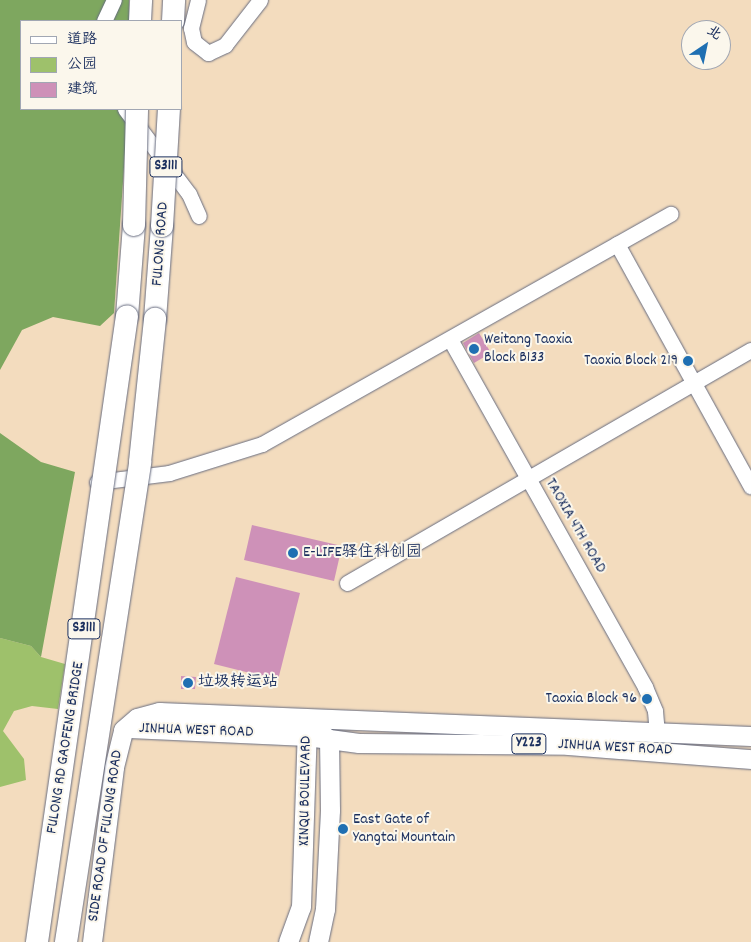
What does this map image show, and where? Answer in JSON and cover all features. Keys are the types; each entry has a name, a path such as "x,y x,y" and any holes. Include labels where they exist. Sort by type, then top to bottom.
{"highway":[{"path":"140,20 141,0"},
{"path":"173,20 174,0"},
{"name":"FULONG ROAD","path":"128,316 134,225 138,110"},
{"name":"FULONG ROAD","path":"155,319 169,110"},
{"name":"FULONG RD GAOFENG BRIDGE","path":"37,942 128,316"},
{"name":"FULONG RD GAOFENG BRIDGE","path":"66,942 140,462 155,319"}],"main road":[{"name":"JINHUA WEST ROAD","path":"123,730 137,718 159,712 307,728 657,732 751,738"},
{"name":"XINQU BOULEVARD","path":"288,942 301,907 306,808 307,728 329,740 330,810 325,909 318,942"},
{"name":"SIDE ROAD OF FULONG ROAD","path":"92,942 114,766 123,730"},
{"name":"Y223","path":"747,758 751,738"},
{"name":"JINHUA WEST ROAD","path":"329,740 568,744 747,758"},
{"path":"306,808 330,810"}],"street":[{"path":"104,20 114,0"},
{"path":"198,0 191,28 194,42 208,53 225,45 260,0"},
{"path":"126,110 189,194 199,216"},
{"path":"97,482 169,473 262,444 451,342 671,214"},
{"path":"617,244 751,487"},
{"name":"TAOXIA 4TH ROAD","path":"451,342 652,699 657,732"},
{"path":"347,583 751,350"}],"green space":[{"path":"0,0 129,0 129,20 20,20 20,110 127,110 126,138 114,313 100,326 53,317 22,330 0,370"},
{"path":"0,433 41,462 75,472 41,657 31,646 0,638"},
{"path":"0,638 31,646 41,657 65,664 58,709 32,706 14,711 3,731 24,759 26,780 0,787"}],"building":[{"name":"Weitang Taoxia Block B133","path":"479,333 491,353 474,363 463,343"},
{"name":"E-LIFE驿住科创园","path":"252,525 342,546 334,581 244,560"},
{"path":"236,577 300,593 278,680 214,664"},
{"name":"垃圾转运站","path":"181,676 196,677 195,689 181,689"}],"place":[{"name":"Weitang Taoxia Block B133","path":"474,349"},
{"name":"Taoxia Block 219","path":"688,361"},
{"name":"E-LIFE驿住科创园","path":"293,553"},
{"name":"垃圾转运站","path":"188,683"},
{"name":"Taoxia Block 96","path":"647,699"},
{"name":"East Gate of Yangtai Mountain","path":"343,829"}]}
